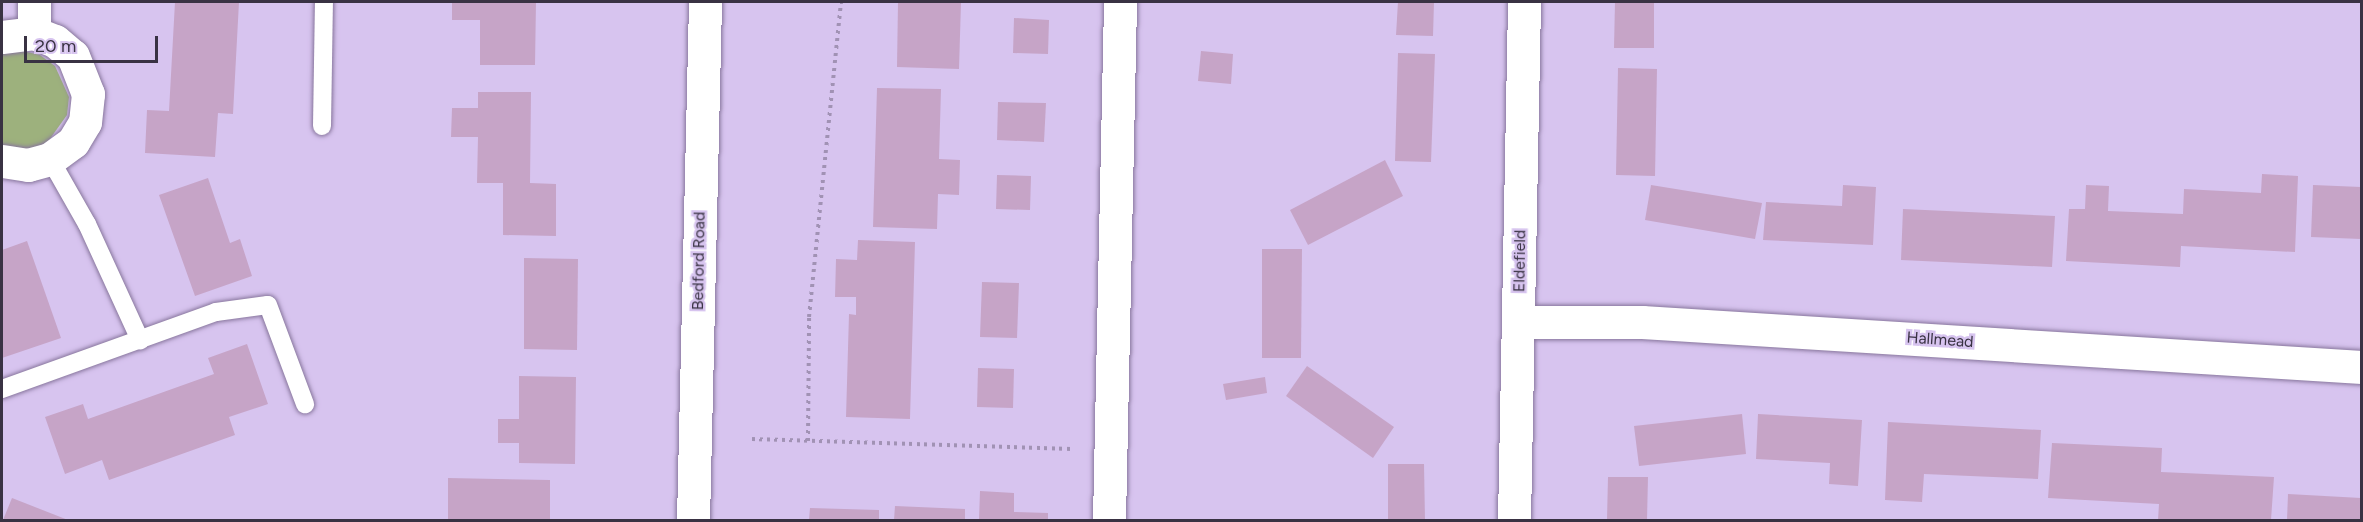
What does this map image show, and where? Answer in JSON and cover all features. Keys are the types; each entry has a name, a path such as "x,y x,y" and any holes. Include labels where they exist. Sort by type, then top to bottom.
{"street":[{"path":"34,2 34,33"},
{"name":"Bedford Road","path":"693,520 705,2"},
{"path":"1109,520 1119,2"},
{"name":"Eldefield","path":"1514,520 1524,2"},
{"path":"2,37 34,33 55,41 73,56 88,94 85,122 73,142 50,159 28,165 2,161"},
{"name":"Hallmead","path":"1519,322 1642,321 2361,367"}],"lane":[{"path":"322,126 324,2"},
{"path":"50,159 87,224 140,340"},
{"path":"2,389 216,312 268,305 305,404"}],"path":[{"path":"808,441 809,317 841,2"},
{"path":"752,439 1111,451"}],"green space":[{"path":"23,51 40,55 55,66 69,97 67,115 47,143 31,150 2,148 2,54"}],"building":[{"path":"175,2 239,2 233,114 218,113 215,157 145,153 147,110 169,111"},
{"path":"452,2 536,2 535,65 480,65 480,20 452,20"},
{"path":"898,2 961,2 959,69 897,67"},
{"path":"1398,2 1434,2 1433,36 1396,35"},
{"path":"1615,2 1654,2 1654,48 1614,48"},
{"path":"1014,18 1049,20 1048,54 1013,53"},
{"path":"1201,51 1233,54 1231,84 1198,81"},
{"path":"1398,53 1435,54 1431,162 1395,161"},
{"path":"1618,68 1657,69 1655,176 1616,175"},
{"path":"877,88 941,89 939,159 960,160 959,195 938,194 937,229 873,227"},
{"path":"478,92 531,92 530,183 556,184 556,236 503,235 503,183 477,183 478,137 451,137 452,108 478,108"},
{"path":"998,102 1046,103 1044,142 997,140"},
{"path":"1385,160 1403,196 1308,245 1290,210"},
{"path":"2262,174 2298,176 2295,252 2181,246 2180,267 2066,261 2069,209 2085,209 2086,185 2109,186 2108,211 2183,214 2184,189 2261,193"},
{"path":"997,175 1031,176 1030,210 996,209"},
{"path":"208,178 230,243 240,239 252,276 195,296 159,195"},
{"path":"1651,185 1762,203 1755,239 1645,220"},
{"path":"1843,185 1876,187 1873,245 1763,240 1766,202 1842,206"},
{"path":"2313,185 2361,187 2361,239 2311,237"},
{"path":"1903,209 2055,216 2052,267 1901,260"},
{"path":"858,240 915,242 910,419 846,417 849,314 856,315 856,297 835,297 836,259 857,260"},
{"path":"27,241 61,338 2,358 2,250"},
{"path":"1262,249 1302,249 1301,358 1262,358"},
{"path":"524,258 578,259 577,350 524,349"},
{"path":"982,282 1019,283 1017,338 980,337"},
{"path":"247,344 268,404 229,417 235,435 109,480 102,460 65,474 45,417 83,404 88,419 214,374 208,358"},
{"path":"1307,366 1394,427 1373,458 1286,396"},
{"path":"978,368 1014,369 1013,408 977,407"},
{"path":"519,376 576,377 575,464 519,463 519,443 498,443 498,419 519,419"},
{"path":"1265,377 1267,393 1226,400 1223,384"},
{"path":"1742,414 1746,454 1639,466 1634,426"},
{"path":"1758,414 1862,420 1858,486 1829,484 1830,463 1756,459"},
{"path":"1888,422 2041,430 2038,479 1924,474 1922,502 1885,500"},
{"path":"2052,443 2162,448 2161,472 2274,477 2271,520 2158,520 2159,504 2048,498"},
{"path":"1388,464 1424,464 1425,520 1388,520"},
{"path":"1608,477 1648,477 1647,520 1607,520"},
{"path":"448,478 550,480 550,520 448,520"},
{"path":"980,491 1014,493 1014,512 1048,513 1048,520 979,520"},
{"path":"2288,494 2361,498 2361,520 2287,520"},
{"path":"12,498 68,520 3,520"},
{"path":"895,506 965,509 965,520 894,520"},
{"path":"810,508 879,510 879,520 809,520"}]}
